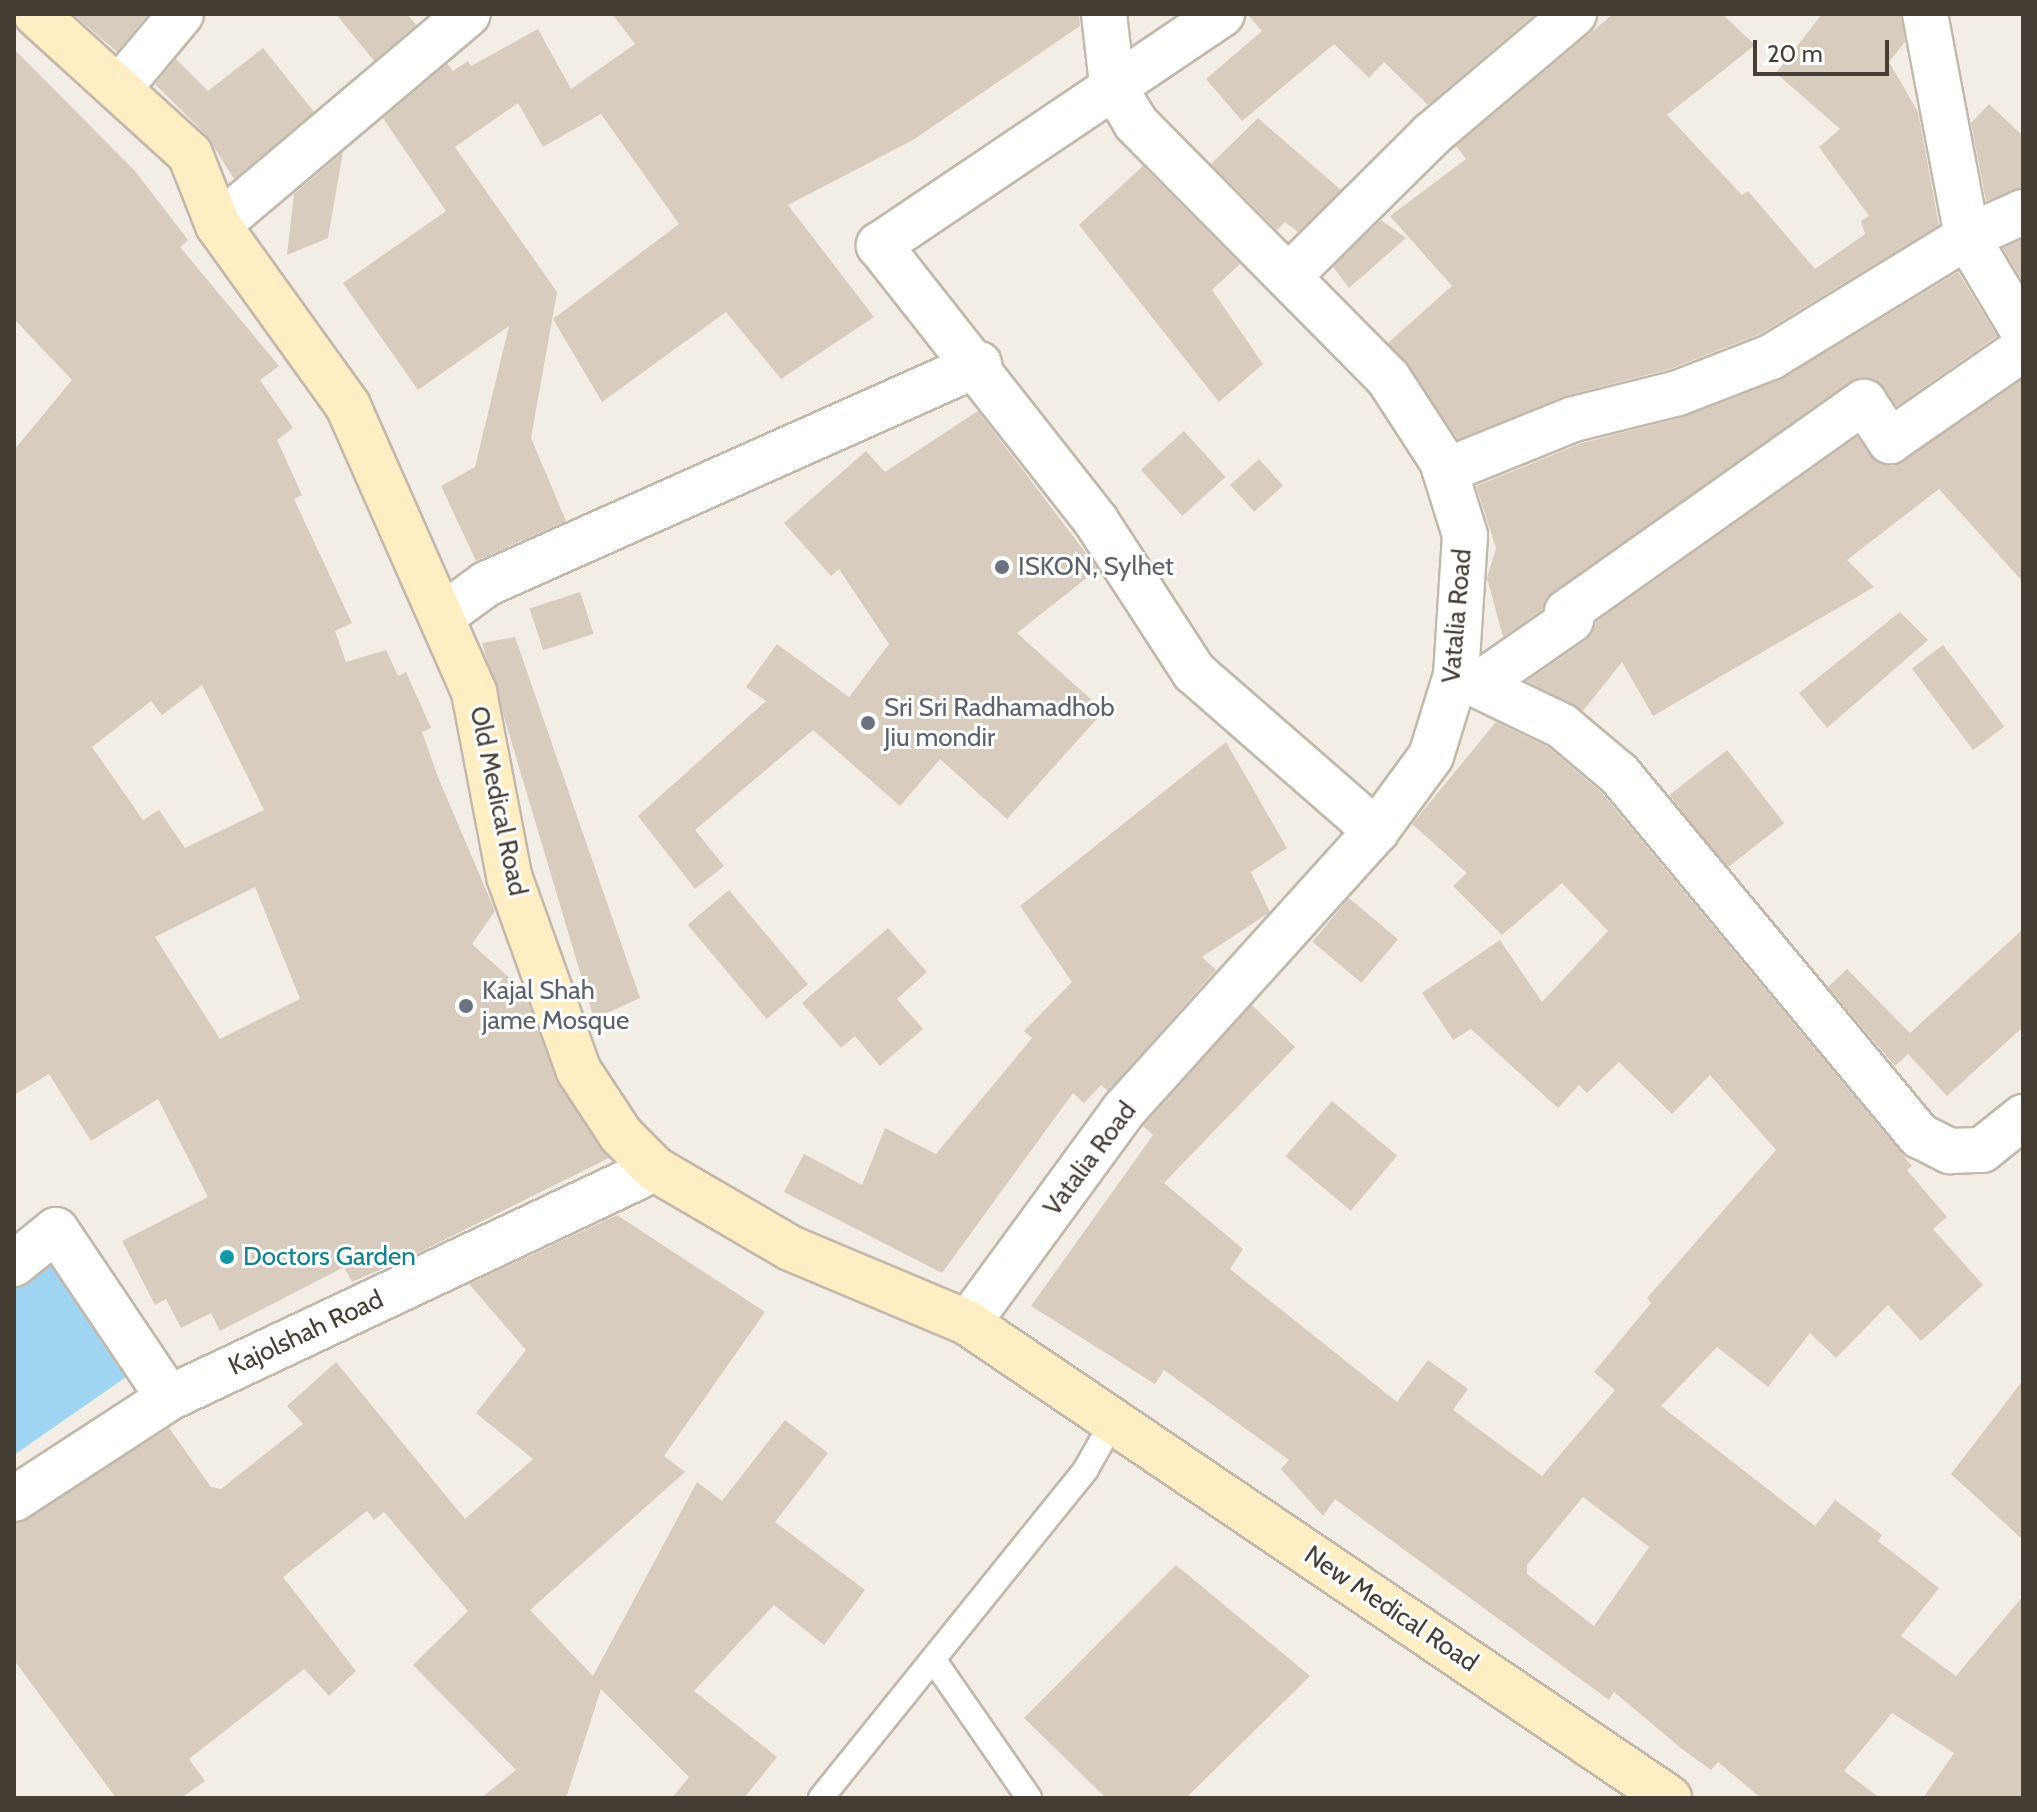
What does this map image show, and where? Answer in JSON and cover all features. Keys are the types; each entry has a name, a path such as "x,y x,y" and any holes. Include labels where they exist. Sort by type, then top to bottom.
{"street":[{"name":"Old Medical Road","path":"36,14 120,87 190,154 218,225 348,406 445,614 474,692 509,876 579,1071 621,1135 655,1169 790,1248 968,1323 1115,1418"},
{"path":"120,87 181,14"},
{"path":"218,225 468,14"},
{"name":"Vatalia Road","path":"968,1323 1123,1111 1376,831 1431,756 1468,680 1465,535 1445,471 1388,378 1291,274 1136,123 1112,84 1104,14"},
{"path":"1222,14 1112,84 879,245 979,364 1096,521 1194,672 1376,831"},
{"path":"1291,274 1432,134 1574,14"},
{"path":"1925,14 1967,237 2023,331"},
{"path":"1445,471 1561,423 1678,393 1771,357 1967,237 2023,212"},
{"path":"1468,680 1571,620 1567,612 1864,402 1890,441 2023,349"},
{"path":"445,614 486,584 979,364"},
{"path":"1468,680 1562,726 1619,774 1920,1136 1950,1151 1982,1150 2023,1117"},
{"name":"Kajolshah Road","path":"14,1499 169,1398 655,1169"},
{"path":"14,1264 56,1230 169,1398"},
{"name":"New Medical Road","path":"1115,1418 1669,1798"}],"lane":[{"path":"821,1798 935,1662 1086,1469 1115,1418"},
{"path":"935,1662 1029,1798"}],"water":[{"path":"49,1262 126,1377 14,1455 14,1289"}],"building":[{"path":"73,14 148,14 117,52"},
{"path":"336,14 407,14 416,25 374,61"},
{"path":"612,14 1079,14 1080,26 913,140 788,205 874,317 781,379 726,312 602,402 553,319 679,224 601,114 543,147 518,103 455,147 557,292 531,438 566,521 476,561 441,486 475,467 509,326 418,390 343,283 446,211 383,118 447,64 453,71 468,61 471,66 538,29 571,89 635,44"},
{"path":"1247,14 1535,14 1428,105 1384,62 1369,78 1334,44 1242,121 1206,79 1262,31"},
{"path":"1613,14 1722,14 1755,45 1667,115 1742,195 1748,191 1815,269 1865,234 1861,221 1869,216 1819,147 1840,129 1776,73 1822,14 1901,14 1905,42 1889,62 1918,112 1939,225 1760,334 1670,369 1565,396 1458,439 1388,343 1452,286 1390,216 1466,159 1456,146"},
{"path":"263,48 314,112 234,179 207,136 155,84 176,59 208,91"},
{"path":"14,49 135,171 188,240 180,247 279,366 260,380 293,428 277,440 302,495 294,499 352,623 335,631 346,662 386,650 398,676 406,672 431,728 422,732 438,777 495,911 472,944 524,991 558,1084 609,1158 412,1256 352,1282 344,1267 220,1331 211,1313 181,1328 166,1299 155,1305 122,1241 208,1197 158,1099 91,1141 49,1074 14,1095 14,450 72,380 14,319","holes":["202,685 264,810 185,848 159,810 143,820 92,747 151,701 162,715","255,887 300,999 220,1039 155,937"]},
{"path":"1989,104 2023,136 2023,187 1986,201 1971,123"},
{"path":"1258,118 1341,190 1298,232 1285,222 1277,230 1211,164"},
{"path":"343,152 328,238 287,255 294,194"},
{"path":"1143,166 1240,264 1212,290 1263,364 1219,402 1079,225"},
{"path":"1381,220 1406,238 1349,288 1333,267"},
{"path":"2023,239 2023,282 2003,248"},
{"path":"1958,272 1997,336 1897,406 1876,380 1850,382 1553,592 1543,609 1503,637 1487,578 1496,548 1476,486 1582,443 1684,417 1780,380"},
{"path":"2023,379 2023,582 1939,489 1847,560 1874,587 1653,716 1622,662 1583,711 1527,681 1585,641 1596,622 1857,437 1878,463 1893,466"},
{"path":"978,411 1098,569 1017,633 1104,711 1007,819 940,759 900,806 813,730 695,830 724,866 695,889 638,816 766,701 746,687 777,644 849,697 889,644 839,569 831,576 784,523 866,451 885,472"},
{"path":"1184,431 1225,477 1182,516 1141,470"},
{"path":"1259,459 1283,486 1254,512 1230,485"},
{"path":"580,592 594,634 543,650 530,608"},
{"path":"1900,612 1928,640 1827,728 1799,693"},
{"path":"515,637 640,998 594,1019 482,643"},
{"path":"1943,645 2004,726 1973,750 1912,668"},
{"path":"1496,722 1548,747 1601,792 1912,1166 1907,1170 1947,1217 1933,1229 1983,1285 1921,1341 1888,1305 1836,1358 1810,1333 1768,1387 1717,1347 1661,1406 1815,1526 1835,1500 1882,1535 1878,1541 1939,1588 1901,1636 1956,1676 2023,1596 2023,1798 1923,1798 1954,1753 1892,1713 1844,1771 1880,1798 1761,1798 1718,1762 1711,1770 1614,1692 1609,1700 1335,1499 1323,1516 1281,1469 1289,1460 1164,1370 1155,1384 1031,1306 1153,1135 1143,1126 1252,1005 1295,1047 1164,1183 1243,1249 1230,1269 1397,1402 1428,1360 1468,1389 1453,1410 1542,1476 1615,1390 1594,1372 1651,1303 1647,1298 1776,1150 1710,1075 1672,1114 1619,1062 1587,1093 1579,1085 1558,1108 1471,1029 1453,1040 1422,993 1500,940 1542,1002 1608,931 1562,883 1502,935 1453,886 1467,873 1412,824","holes":["1583,1497 1649,1547 1594,1626 1527,1574 1527,1565"]},
{"path":"1226,742 1287,848 1251,872 1270,912 1202,957 1216,970 1108,1091 1101,1085 1084,1103 1073,1093 942,1273 784,1192 804,1154 862,1185 885,1128 936,1154 1032,1038 1024,1031 1072,982 1020,906"},
{"path":"1727,750 1784,823 1727,868 1669,795"},
{"path":"729,890 808,984 767,1019 688,925"},
{"path":"1349,898 1398,939 1361,983 1312,942"},
{"path":"888,928 927,972 897,999 923,1029 880,1066 855,1036 841,1048 802,1003"},
{"path":"2023,929 2023,1027 1947,1096 1908,1054 1895,1066 1828,987 1847,969 1910,1033"},
{"path":"1332,1101 1397,1156 1351,1211 1286,1156"},
{"path":"617,1215 765,1312 664,1456 685,1472 530,1610 593,1676 697,1482 722,1501 785,1420 828,1453 775,1522 865,1590 824,1645 774,1605 694,1691 777,1757 744,1798 672,1798 689,1777 601,1689 566,1798 481,1798 516,1770 413,1665 468,1611 384,1512 374,1520 367,1511 283,1577 356,1671 329,1696 304,1669 189,1759 205,1781 181,1798 116,1798 14,1660 14,1524 169,1428 211,1487 221,1489 303,1424 287,1406 336,1362 465,1519 533,1459 476,1413 526,1350 469,1284"},
{"path":"2023,1380 2023,1540 1951,1474"},
{"path":"1176,1565 1310,1676 1186,1798 1106,1798 1024,1718"}],"place":[{"name":"ISKON, Sylhet","path":"1002,567"},
{"name":"Sri Sri Radhamadhob Jiu mondir","path":"868,723"},
{"name":"Kajal Shah jame Mosque","path":"466,1006"},
{"name":"Doctors Garden","path":"227,1257"}]}
